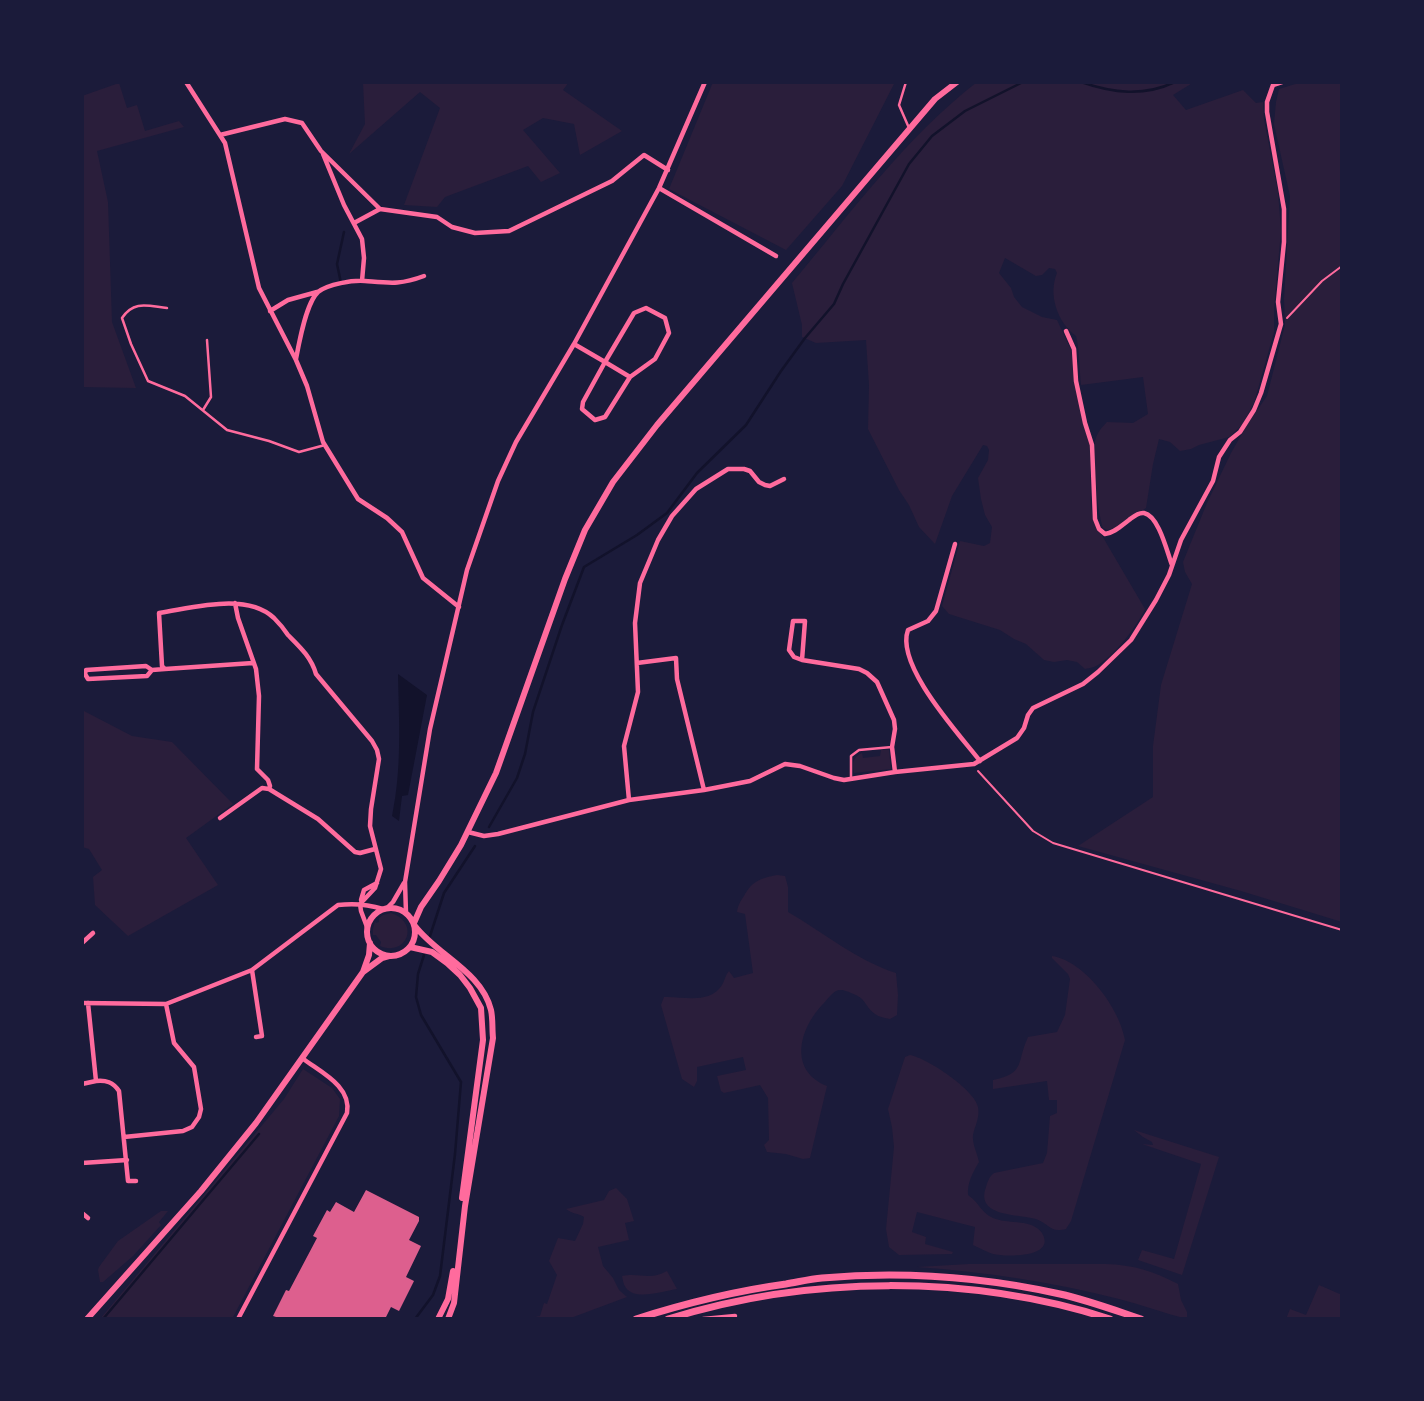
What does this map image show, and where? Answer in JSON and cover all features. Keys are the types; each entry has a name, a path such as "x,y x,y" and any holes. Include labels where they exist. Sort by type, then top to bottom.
{"main road":[{"path":"636,1319 687,1303 751,1289 820,1278 899,1275 984,1281 1046,1292 1079,1299 1141,1319"},
{"path":"668,1319 774,1294 878,1286 993,1293 1110,1319"}],"street":[{"path":"187,82 225,143 259,288 307,386 325,445 358,499 387,518 402,532 423,578 459,607"},
{"path":"448,1319 454,1303 465,1206 493,1038 492,1013 485,994 424,936 407,914 405,882 430,729 467,570 498,481 516,442 574,344 659,188 705,82"},
{"path":"363,972 382,958 404,952 410,947 421,907 468,832 496,773 584,530 614,482 657,425 935,99 957,82"},
{"path":"468,832 484,836 498,834 629,800 750,781 785,764 844,780 974,764 1017,738 1033,708 1083,684 1098,672 1131,640 1156,600 1181,540 1213,481 1219,457 1230,440 1240,432 1261,393 1281,324 1278,302 1284,242 1284,209 1267,102 1273,85 1282,82"},
{"path":"220,135 285,119 302,122 321,151 362,239 362,281"},
{"path":"321,151 380,209"},
{"path":"354,223 380,209 437,217 452,226 475,233 509,231 612,181 644,156 668,170"},
{"path":"659,188 776,256"},
{"path":"270,311 288,300 337,284 362,281 388,284 407,282 424,276"},
{"path":"296,360 311,304 318,292"},
{"path":"646,308 665,318 669,333 655,359 630,377 605,416 595,419 582,409 583,402 634,313 646,308"},
{"path":"1066,331 1074,349 1076,381 1092,444 1095,519 1099,529 1105,534 1111,533 1137,514 1143,513 1155,520 1172,565"},
{"path":"574,344 630,377"},
{"path":"629,800 624,746 638,692 635,624 640,583 658,540 680,505 696,489 729,469 750,471 759,482 770,486 784,479"},
{"path":"955,544 936,611 928,621 908,630 905,642 916,674 980,761"},
{"path":"235,603 256,670 259,696 257,769 268,780 268,789"},
{"path":"165,669 162,666 159,613 235,603 255,606 275,618 312,662 316,674 373,741 377,750 379,759 370,809 370,826 381,869 377,883 365,890 360,911 370,943 375,950 389,956"},
{"path":"802,660 805,621 793,621 789,650 794,657 802,660 859,669 877,682 894,720 892,747 895,772"},
{"path":"638,663 676,658 677,679 704,790"},
{"path":"152,670 147,676 88,678 85,674 86,670 146,666 152,670 253,663"},
{"path":"220,818 262,788 268,789 318,819 355,852 376,849"},
{"path":"367,927 376,913 393,902 405,882"},
{"path":"96,1081 85,1003 166,1004 252,971 338,905 368,904 394,908 407,914"},
{"path":"407,914 421,907"},
{"path":"82,943 93,933"},
{"path":"87,1319 201,1191 256,1123 363,972 370,943"},
{"path":"410,947 432,952 460,975 481,1008 483,1040 453,1275 448,1299 438,1319"},
{"path":"252,971 262,1036 256,1037"},
{"path":"124,1137 183,1131 192,1127 199,1117 201,1109 194,1067 174,1042 166,1004"},
{"path":"238,1319 347,1113 344,1094 336,1082 302,1058"},
{"path":"82,1084 107,1081 119,1091 128,1181 136,1181"},
{"path":"82,1163 127,1160"},
{"path":"82,1213 88,1218"},
{"path":"706,1319 735,1316"}],"lane":[{"path":"906,82 899,105 909,130"},
{"path":"167,308 138,305 128,309 122,318 148,381 185,396 227,430 269,440 299,452 325,445"},
{"path":"203,410 211,397 207,340"},
{"path":"851,779 851,756 859,750 892,747"}],"path":[{"path":"1281,324 1322,281 1342,266"},
{"path":"974,764 979,774 1033,831 1053,843 1342,930"}],"shaded area":[{"path":"363,82 569,82 563,90 622,131 580,155 574,124 543,118 523,130 560,173 541,182 528,166 445,197 437,207 404,205 440,108 420,92 349,154 365,124"},
{"path":"713,82 895,82 842,186 786,250 669,189"},
{"path":"977,82 1194,82 1173,95 1186,110 1243,90 1256,103 1263,102 1278,192 1281,231 1274,332 1254,403 1242,425 1229,437 1180,451 1170,442 1159,439 1146,508 1115,528 1103,528 1101,520 1096,485 1095,441 1107,422 1133,423 1148,414 1143,377 1081,385 1076,336 1064,323 1056,307 1055,269 1049,268 1042,275 1036,276 1005,258 999,273 1022,307 1042,317 1057,320 1071,350 1082,420 1090,445 1091,507 1094,522 1145,609 1132,631 1114,652 1099,664 1085,669 1077,662 1044,660 1026,644 1000,630 949,614 942,606 960,541 984,546 990,543 992,527 985,515 978,478 988,460 989,450 983,445 952,496 935,544 919,527 868,429 866,340 816,343 802,337 802,325 792,283 902,152"},
{"path":"1302,82 1342,82 1342,922 1078,846 1153,797 1153,746 1161,685 1192,584 1183,562 1231,453 1267,396 1285,325 1290,196 1274,124 1279,89"},
{"path":"119,83 127,108 137,105 145,131 179,121 184,127 97,151 108,202 112,322 136,388 82,387 82,96"},
{"path":"398,674 427,695 408,795 402,796 399,821 392,816 399,763"},
{"path":"82,710 132,736 172,742 233,804 186,838 218,885 128,936 95,905 93,877 102,870 89,849 82,847"},
{"path":"881,750 889,750 891,769 854,773 853,763 857,756 862,753 863,758 880,756"},
{"path":"777,875 785,876 788,912 854,954 896,973 897,1015 890,1019 878,1016 863,1000 841,990 831,995 809,1024 804,1036 802,1059 806,1070 814,1079 827,1086 810,1158 803,1159 767,1152 764,1145 769,1140 768,1098 760,1085 724,1093 721,1091 717,1076 746,1070 743,1057 697,1067 694,1087 682,1079 661,1005 664,997 695,998 710,995 722,985 729,971 734,978 753,973 745,914 737,910 754,884"},
{"path":"391,913 406,924 408,931 403,943 389,948 380,946 381,942 373,935 373,929 375,921 379,922 383,915"},
{"path":"1052,956 1077,967 1099,988 1116,1015 1125,1040 1071,1221 1066,1229 1060,1230 1036,1219 992,1209 984,1197 988,1181 994,1173 1043,1163 1047,1153 1050,1116 1057,1113 1057,1100 1049,1100 1047,1081 993,1089 993,1080 1015,1070 1028,1037 1057,1032 1065,1015 1070,979"},
{"path":"910,1055 949,1076 975,1100 978,1115 973,1138 979,1162 969,1182 968,1195 991,1217 1027,1224 1038,1229 1045,1241 1036,1251 1008,1256 993,1254 973,1245 975,1227 917,1212 912,1232 926,1237 925,1244 953,1252 952,1254 899,1255 889,1247 886,1229 894,1147 888,1109 905,1057"},
{"path":"303,1069 332,1088 340,1099 339,1116 232,1319 100,1319 284,1099"},
{"path":"1134,1130 1219,1157 1182,1275 1138,1260 1142,1250 1174,1259 1201,1164 1142,1144 1153,1145"},
{"path":"616,1188 627,1199 634,1221 625,1223 629,1240 598,1247 603,1266 627,1297 568,1319 531,1319 540,1316 557,1275 549,1261 558,1238 575,1241 583,1224 584,1217 566,1209 604,1200 609,1191"},
{"path":"161,1211 168,1211 159,1222 161,1225 133,1256 100,1282 99,1267 118,1241"},
{"path":"969,1264 1105,1264 1143,1270 1178,1284 1187,1319 1119,1299 1044,1283 917,1267"},
{"path":"667,1271 677,1289 643,1295 630,1292 622,1276 649,1276"},
{"path":"1319,1285 1342,1295 1342,1319 1286,1319 1290,1309 1306,1315"}],"building":[{"path":"366,1190 419,1217 409,1240 421,1246 406,1277 414,1281 399,1311 391,1307 385,1319 275,1319 273,1316 317,1238 313,1236 327,1210 330,1212 336,1202 354,1212"}],"waterway":[{"path":"489,827 517,778 525,754 533,712 584,567 667,513 697,473 746,425 781,371 834,304 909,164 932,136 965,111 1023,82"},
{"path":"1081,82 1128,92 1151,90 1175,82"},
{"path":"341,283 337,264 344,232"},
{"path":"430,936 444,893 475,846"},
{"path":"415,1319 433,1295 440,1276 461,1082 421,1015 416,997 418,974 424,955"},
{"path":"103,1319 259,1134"}]}
